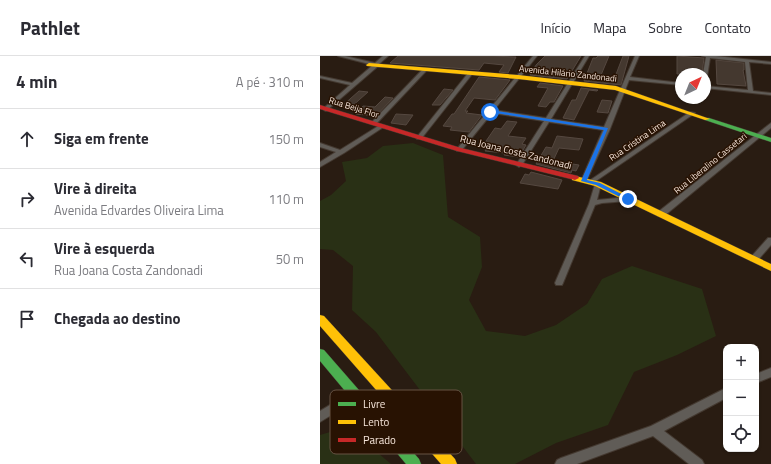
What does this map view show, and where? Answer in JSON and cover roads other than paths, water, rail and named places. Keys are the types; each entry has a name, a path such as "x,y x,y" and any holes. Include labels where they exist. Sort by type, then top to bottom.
{"street":[{"name":"Avenida Hilário Zandonadi","path":"340,56 374,65 518,77 624,89 771,140"},
{"path":"323,108 354,85 374,65 380,56"},
{"path":"323,108 347,84 386,56"},
{"path":"459,150 535,56"},
{"path":"519,165 587,56"},
{"path":"559,283 592,204 591,182 606,129 637,56"},
{"path":"704,56 771,63"},
{"path":"706,68 708,56"},
{"path":"747,61 751,92"},
{"path":"320,165 342,152 378,125 424,70"},
{"path":"419,138 472,73"},
{"path":"320,77 354,85"},
{"path":"628,78 675,83"},
{"path":"711,88 771,94"},
{"name":"Rua Beija Flor","path":"323,108 378,125"},
{"path":"490,112 606,129"},
{"name":"Rua Cristina Lima","path":"591,182 692,113"},
{"name":"Rua Joana Costa Zandonadi","path":"378,125 459,150 591,182 661,214 771,268"},
{"name":"Rua Liberalino Cassetari","path":"661,214 771,125"},
{"path":"320,145 342,152"},
{"path":"592,204 601,201 628,199"},
{"path":"754,260 771,240"},
{"path":"320,319 384,390"},
{"path":"320,353 351,390"},
{"path":"759,378 771,372"},
{"path":"561,464 654,430 723,395"},
{"path":"320,417 330,411"},
{"path":"654,430 698,464"},
{"path":"405,454 414,464"},
{"path":"441,454 450,464"}]}
